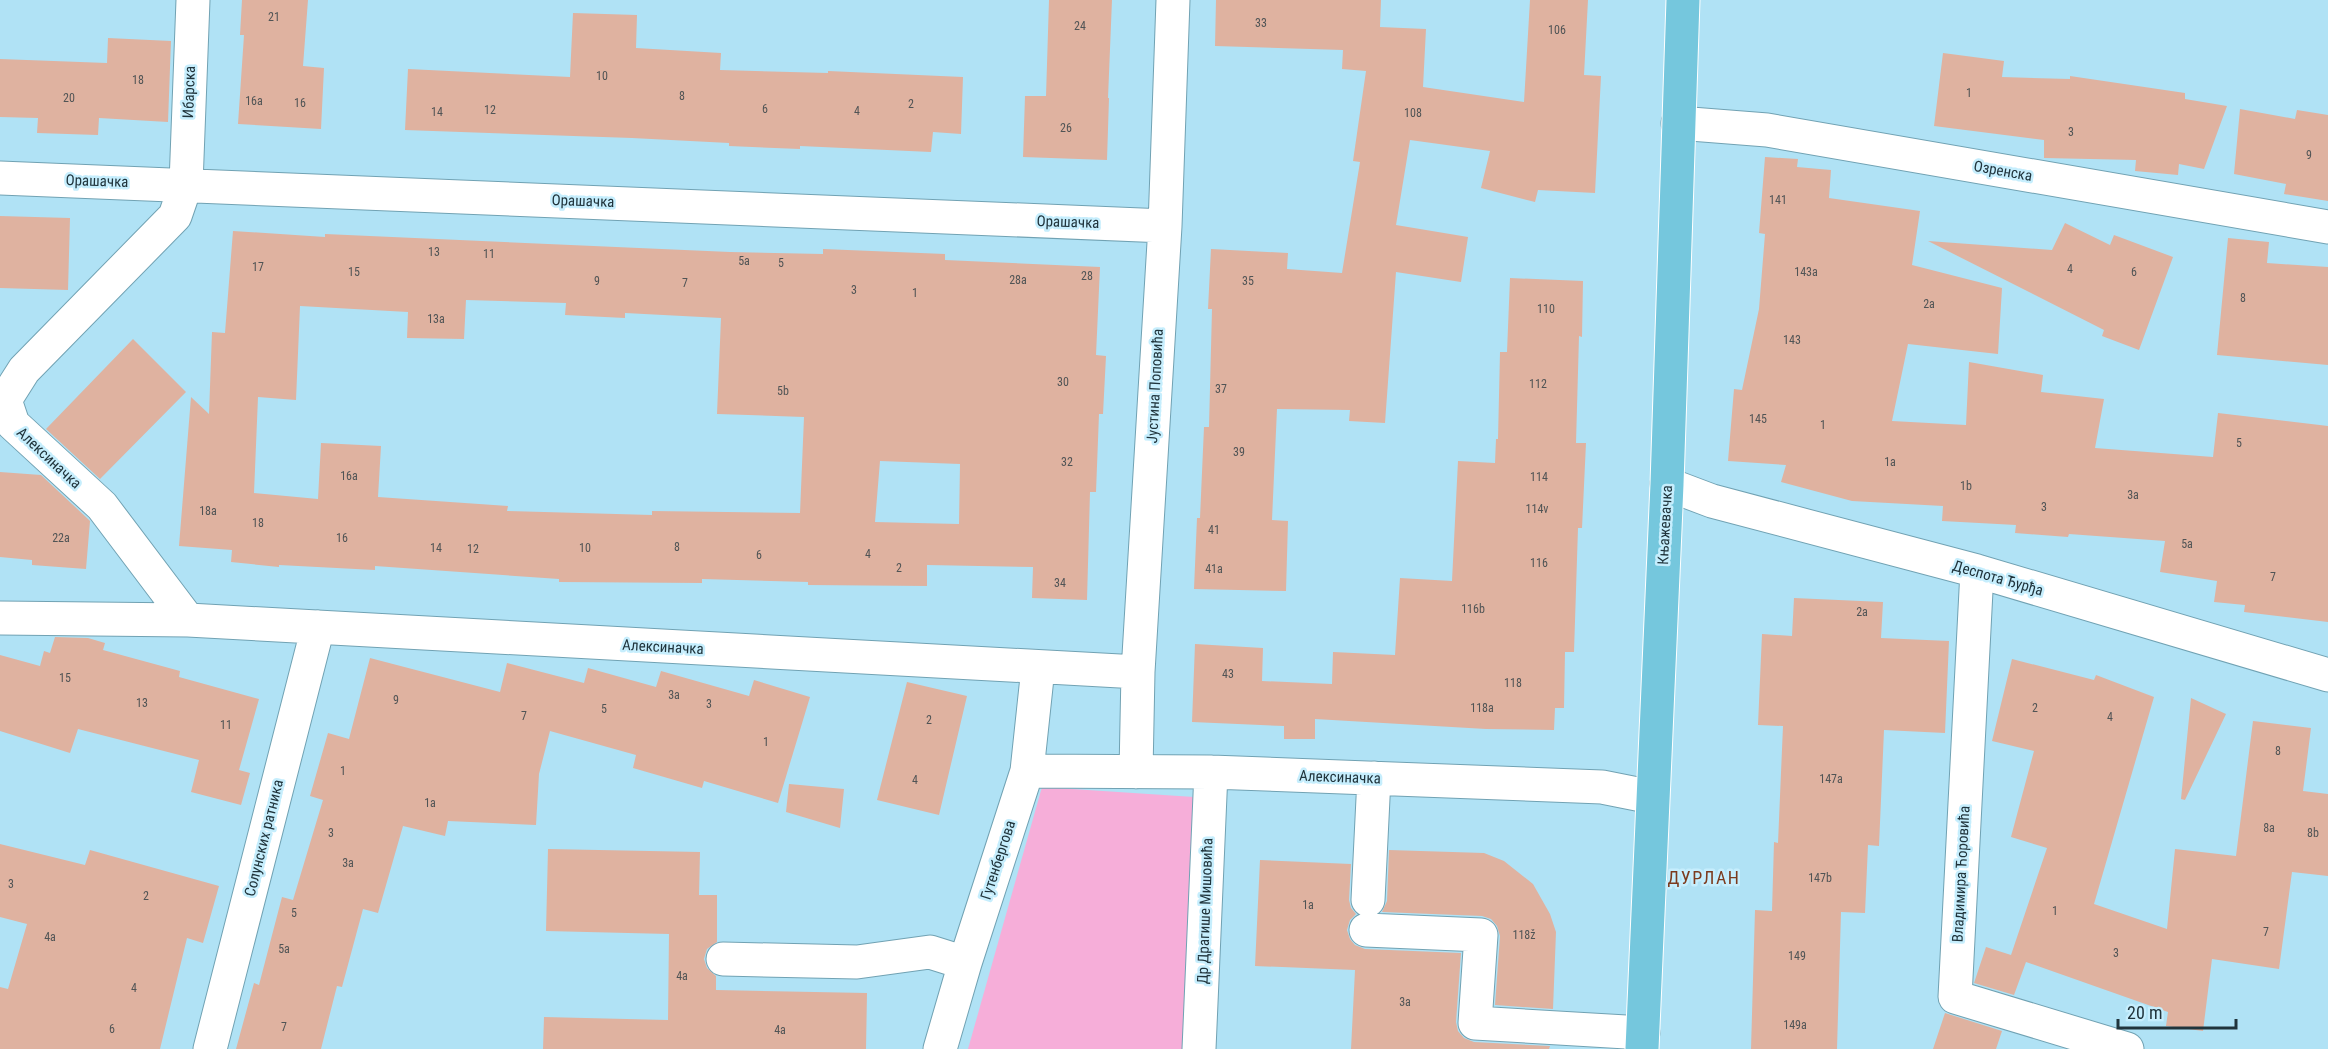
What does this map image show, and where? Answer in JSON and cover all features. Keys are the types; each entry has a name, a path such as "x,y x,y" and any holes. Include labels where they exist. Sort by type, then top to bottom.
{"main road":[{"name":"Књажевачка","path":"1642,1041 1667,484 1683,0"}],"street":[{"name":"Ибарска","path":"186,184 193,0"},
{"name":"Јустина Поповића","path":"1136,772 1138,672 1165,226 1173,0"},
{"name":"Озренска","path":"1678,123 1767,130 2328,227"},
{"name":"Орашачка","path":"0,178 1165,226"},
{"name":"Алексиначка","path":"186,184 175,216 24,370 6,400 13,424 102,506 189,620"},
{"name":"Деспота Ђурђа","path":"1667,484 1712,501 1977,571 2328,675"},
{"name":"Владимира Ћоровића","path":"1977,571 1955,997 2127,1049"},
{"name":"Алексиначка","path":"0,618 189,620 1138,672"},
{"name":"Солунских ратника","path":"210,1049 318,627"},
{"name":"Гутенбергова","path":"940,1049 965,963 1027,771 1038,668"},
{"name":"Алексиначка","path":"1027,771 1211,772 1602,787 1652,796"},
{"name":"Др Драгише Мишовића","path":"1199,1049 1211,772"},
{"path":"1374,778 1367,915 1481,935 1475,1023 1642,1041"},
{"path":"723,959 857,962 930,952 965,963"}],"shaded area":[{"path":"1042,787 1194,797 1183,1049 968,1049"}],"building":[{"path":"242,0 308,0 303,66 324,68 321,129 238,124 244,35 240,35"},
{"path":"1049,0 1112,0 1107,160 1023,157 1025,96 1046,96"},
{"path":"1216,0 1381,0 1380,27 1426,29 1423,87 1524,102 1530,0 1588,0 1584,75 1601,76 1595,193 1538,190 1535,202 1481,188 1490,151 1410,140 1396,225 1468,237 1461,282 1396,272 1385,423 1349,421 1350,410 1277,409 1272,520 1288,521 1286,591 1194,589 1204,427 1209,427 1212,309 1208,309 1211,249 1288,253 1287,269 1342,273 1360,162 1353,161 1366,71 1342,69 1343,50 1215,46"},
{"path":"573,13 637,15 636,48 721,53 720,70 828,73 828,71 963,77 961,134 933,132 931,152 800,146 800,149 632,138 405,130 408,69 570,77"},
{"path":"108,38 171,41 168,122 99,118 98,135 37,133 38,118 0,117 0,59 107,63"},
{"path":"1943,53 2004,61 2002,77 2070,79 2070,76 2185,93 2185,99 2227,106 2204,169 2179,164 2178,175 2135,171 2136,160 2044,158 2044,140 1934,126"},
{"path":"2240,109 2295,119 2297,110 2328,115 2328,201 2284,194 2286,184 2234,174"},
{"path":"1765,157 1798,159 1797,167 1831,170 1829,198 1920,211 1912,265 2002,288 1998,354 1908,344 1892,421 1966,425 1969,362 2043,375 2041,392 2104,399 2095,448 2213,457 2218,413 2328,426 2328,622 2244,612 2245,605 2214,602 2217,581 2160,572 2165,541 2069,534 2068,537 2015,533 2016,525 1942,521 1943,506 1852,501 1781,482 1786,465 1728,461 1734,389 1742,390 1759,309 1765,234 1759,233"},
{"path":"0,216 70,218 68,290 0,288"},
{"path":"2065,223 2110,245 2114,235 2173,257 2139,350 2102,336 2104,330 1928,241 2052,250"},
{"path":"233,231 325,237 325,234 730,252 823,254 823,249 945,254 945,260 1100,267 1096,355 1106,356 1103,414 1099,414 1096,492 1090,492 1087,600 1032,598 1033,567 927,565 927,586 808,585 808,582 702,579 702,583 559,582 559,579 375,566 375,570 279,565 279,567 231,562 232,550 179,546 191,397 209,414 212,332 225,333","holes":["466,300 566,303 565,315 625,318 625,313 721,318 717,414 804,417 800,513 652,511 652,515 507,511 508,506 378,497 381,446 321,443 318,499 254,493 258,397 296,400 300,306 408,312 407,338 464,339","880,461 960,464 959,524 875,522"]},
{"path":"2228,238 2269,242 2267,263 2328,267 2328,365 2217,355"},
{"path":"1510,278 1583,281 1576,443 1586,443 1582,528 1578,528 1574,652 1565,652 1564,708 1555,708 1554,730 1486,729 1315,719 1315,739 1284,739 1284,726 1192,722 1195,644 1263,648 1262,681 1332,684 1333,652 1395,655 1400,578 1452,581 1458,461 1495,463 1496,439 1498,439 1500,352 1507,352"},
{"path":"133,339 186,392 100,479 46,429"},
{"path":"0,472 41,475 90,521 86,569 32,565 32,560 0,557"},
{"path":"1794,598 1883,602 1881,638 1949,641 1945,733 1884,730 1879,846 1868,845 1865,913 1841,912 1837,1049 1751,1049 1755,910 1772,911 1774,842 1778,843 1783,726 1758,725 1762,634 1792,636"},
{"path":"55,637 88,638 105,643 103,650 180,671 179,677 259,699 239,770 250,773 241,805 191,792 199,760 78,729 70,753 0,731 0,655 40,666 44,651 50,653"},
{"path":"370,658 500,692 507,663 584,683 588,668 656,687 661,671 749,696 754,680 810,697 778,803 704,781 702,788 633,768 636,755 550,731 539,774 536,825 448,821 445,836 403,826 378,913 363,909 342,987 337,986 321,1049 236,1049 254,983 259,985 282,897 293,900 323,800 310,796 328,733 349,739"},
{"path":"2012,659 2094,680 2096,675 2154,697 2094,904 2167,929 2175,849 2236,856 2253,721 2311,728 2303,791 2328,794 2328,876 2292,872 2279,969 2212,959 2203,1031 2166,1026 2168,1012 2026,962 2014,995 1974,983 1986,947 2011,955 2047,848 2011,837 2034,751 1992,741"},
{"path":"907,682 967,696 939,815 877,800"},
{"path":"2191,698 2226,714 2185,800 2181,799"},
{"path":"789,784 844,789 840,828 786,812"},
{"path":"0,844 85,865 90,850 219,886 203,943 187,938 160,1049 0,1049 0,987 8,989 27,924 0,917"},
{"path":"548,849 700,852 699,895 717,895 717,942 707,949 704,959 707,968 716,976 716,990 867,993 866,1049 543,1049 544,1017 668,1020 669,934 546,931"},
{"path":"1389,850 1484,853 1504,861 1533,884 1550,914 1556,932 1553,1009 1495,1005 1500,936 1497,926 1491,919 1482,916 1382,912 1387,901"},
{"path":"1260,860 1351,864 1349,900 1356,914 1350,920 1347,930 1355,945 1365,949 1461,953 1456,1022 1458,1031 1464,1038 1474,1042 1550,1046 1549,1049 1351,1049 1355,970 1255,966"},
{"path":"1945,1013 2002,1031 1996,1049 1933,1049"}],"district":[{"name":"ДУРЛАН","path":"1704,878"}]}
